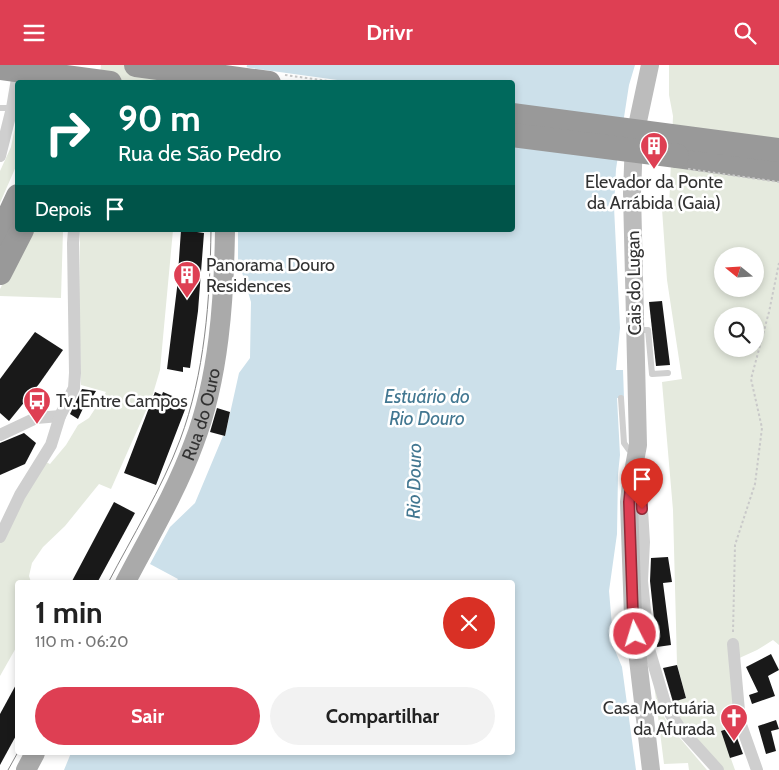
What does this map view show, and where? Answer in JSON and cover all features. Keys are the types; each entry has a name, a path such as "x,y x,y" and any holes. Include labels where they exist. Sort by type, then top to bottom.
{"highway":[{"path":"46,80 48,65"},
{"path":"64,80 65,65"},
{"path":"136,65 247,80"},
{"path":"0,68 88,80"},
{"path":"515,115 779,150"},
{"path":"515,135 779,170"},
{"path":"0,235 15,203"},
{"path":"0,273 21,232"}],"main road":[{"path":"228,80 231,65"},
{"name":"Cais do Lugan","path":"650,65 634,140 632,193 637,451 629,502 633,617 650,770"},
{"name":"Rua do Ouro","path":"127,580 184,470 204,411 219,333 225,232"},
{"path":"26,770 34,755"}],"street":[{"path":"15,80 20,65"},
{"path":"92,80 94,65"},
{"path":"0,156 6,108 15,80"},
{"path":"0,113 6,108"},
{"path":"0,537 20,495 51,445 60,416 74,388 74,232"},
{"path":"0,435 36,418 60,416"},
{"path":"634,472 641,493 644,542 642,581 649,649 665,703 671,715 680,728 718,770"},
{"path":"0,516 20,495"},
{"path":"733,644 740,722 757,770"}],"lane":[{"path":"634,330 648,331 652,374 668,373"},
{"path":"621,398 624,443 629,450 637,451"}],"path":[{"path":"733,644 735,545 755,484 762,428 751,379 769,312 779,263"}],"shaded area":[{"path":"101,65 167,65 166,80 99,80"},
{"path":"669,65 779,65 779,645 773,640 735,660 737,726 721,731 735,770 724,770 685,727 668,703 686,698 677,664 673,510 662,382 682,379 667,280 662,209 669,208 673,116 669,95"},
{"path":"15,127 15,169 0,203 0,171 11,147"},
{"path":"29,232 63,232 61,298 0,296 0,289"},
{"path":"80,232 173,232 160,370 152,397 111,489 99,484 65,526 43,547 32,563 29,576 30,580 15,580 15,650 0,676 0,543 44,461 50,464 66,445 78,425 89,418 106,392 81,385"},
{"path":"654,684 661,711 668,724 707,770 689,770 688,763 664,764"}],"water":[{"name":"Estuário do Rio Douro","path":"247,65 635,65 629,85 616,169 614,207 620,328 616,370 623,370 624,398 617,398 620,455 617,534 609,591 614,648 622,667 636,770 64,770 70,755 515,755 515,580 177,580 150,564 170,527 195,503 223,436 225,436 239,373 250,358 251,302 238,259 238,232 515,232 515,80 244,80"}],"pier":[{"path":"244,67 337,80 242,80"}],"building":[{"name":"Panorama Douro Residences","path":"181,232 204,233 198,311 190,368 183,367 183,372 167,369 177,288"},
{"path":"662,301 670,365 656,366 649,302"},
{"path":"35,332 63,350 9,421 0,413 0,379"},
{"path":"82,389 96,391 90,401 87,400 78,419 70,414"},
{"path":"155,392 162,395 163,392 179,399 178,404 186,407 156,485 124,473"},
{"path":"217,408 230,412 225,436 210,432"},
{"path":"24,433 36,443 25,464 0,475 0,443"},
{"path":"114,502 135,513 99,580 73,580"},
{"path":"668,557 672,582 663,583 671,645 657,647 650,581 651,558"},
{"path":"771,654 779,670 768,676 775,696 752,704 749,695 758,692 746,667"},
{"path":"677,665 686,698 673,702 663,668"},
{"path":"15,686 15,738 0,765 0,714"},
{"path":"776,720 779,729 771,731 776,751 766,754 758,726"},
{"name":"Casa Mortuária da Afurada","path":"733,727 743,754 730,758 721,731"}],"tram line":[{"path":"214,80 217,65"},
{"path":"110,580 165,476 188,415 201,363 207,310 211,232"},
{"path":"8,770 16,755"}],"place":[{"name":"Elevador da Ponte da Arrábida (Gaia)","path":"654,170"},
{"name":"Panorama Douro Residences","path":"187,299"},
{"name":"Tv. Entre Campos","path":"37,425"},
{"name":"Casa Mortuária da Afurada","path":"734,742"}],"route":[{"path":"635,634 629,502 634,472 641,493 642,509"}],"water label":[{"name":"Rio Douro","path":"414,481"}]}
